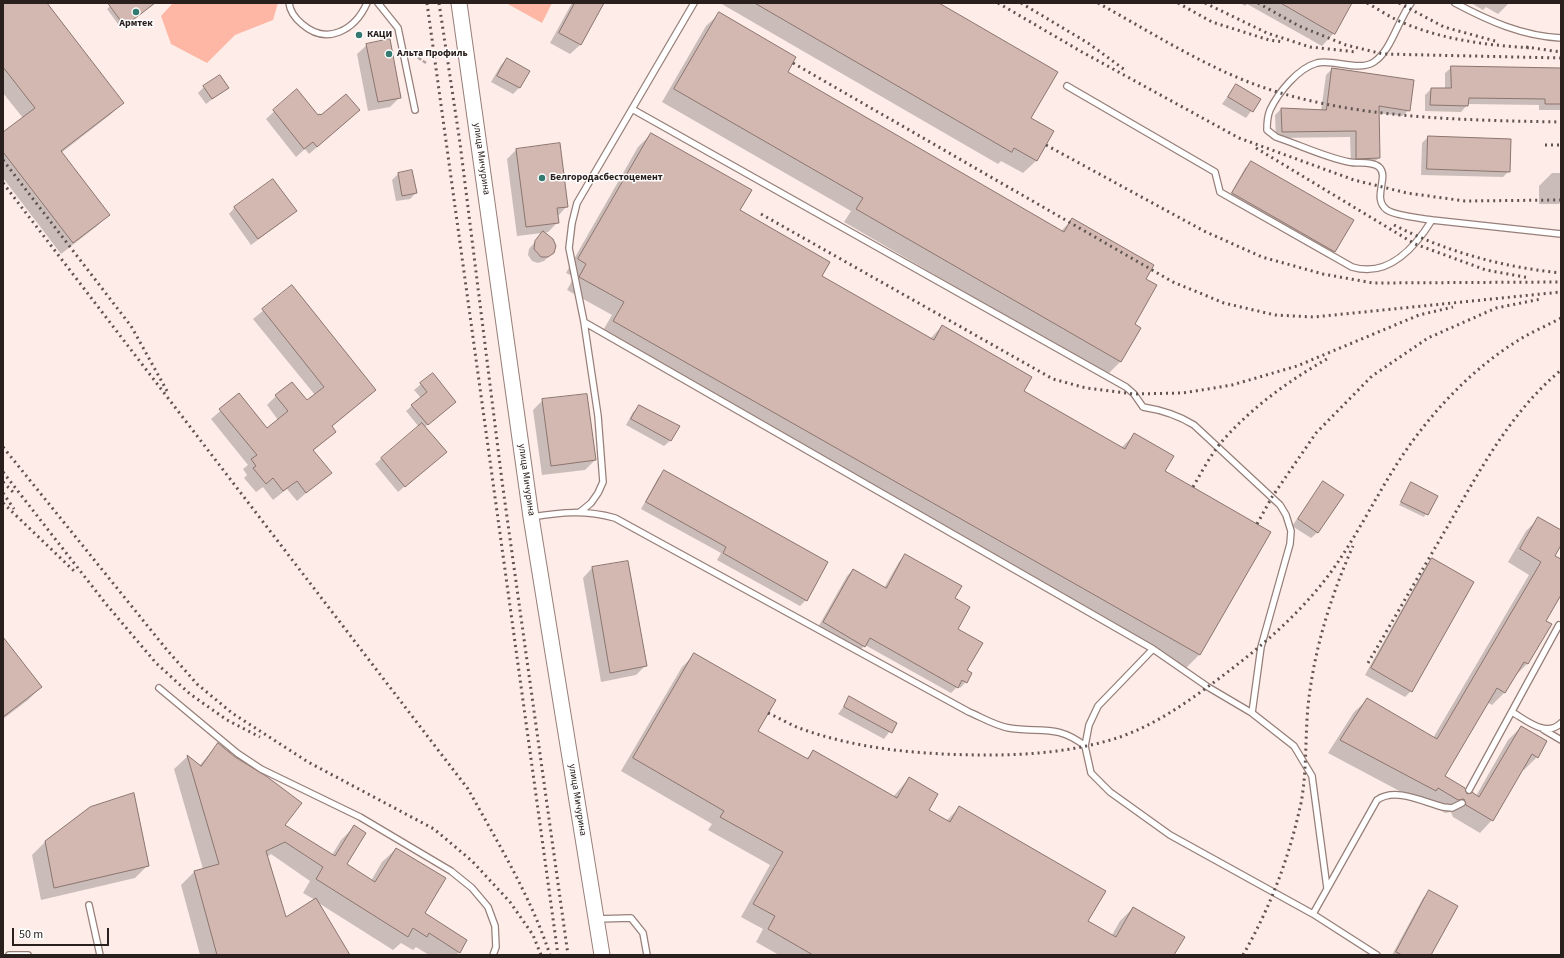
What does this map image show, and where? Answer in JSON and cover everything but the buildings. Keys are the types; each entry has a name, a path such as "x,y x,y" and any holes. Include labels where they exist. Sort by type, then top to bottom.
{"street":[{"name":"улица Мичурина","path":"459,3 531,517 602,955"}],"lane":[{"path":"289,3 296,20 308,30 323,34 338,33 352,26 362,14 367,3"},
{"path":"378,3 398,28 415,110"},
{"path":"580,512 591,503 603,482 598,416 584,322 569,248 572,223 577,203 694,3"},
{"path":"1411,3 1399,21 1383,54 1373,63 1358,65 1317,63 1300,72 1281,93 1270,110 1267,120 1267,130 1276,137 1349,162 1371,164 1378,167 1382,172 1380,195 1382,204 1388,210 1432,220 1561,234"},
{"path":"1455,3 1487,20 1518,32 1542,37 1561,38"},
{"path":"1067,86 1215,172 1220,192 1352,267 1364,271 1380,268 1390,264 1415,244 1432,220"},
{"path":"632,109 1121,384 1134,394 1143,407 1163,410 1181,417 1194,425 1280,505 1286,515 1290,531 1290,544 1260,647 1252,712"},
{"path":"584,322 1153,649 1208,687 1252,712 1294,746 1312,776 1327,888"},
{"path":"531,517 594,512 630,524 969,712 1008,728 1056,730 1074,736 1086,746"},
{"path":"1469,790 1559,625 1561,627"},
{"path":"1153,649 1098,706 1089,725 1086,746 1091,773 1110,792 1170,835 1313,914 1377,955"},
{"path":"159,688 237,753 261,768 360,817 451,871 472,888 488,907 495,926 496,947 493,955"},
{"path":"1512,712 1561,740"},
{"path":"1542,729 1549,730 1556,728 1561,723"},
{"path":"1313,914 1370,810 1377,800 1384,795 1393,793 1452,808 1462,803"},
{"path":"89,904 100,955"},
{"path":"596,919 631,918 642,933 647,955"},
{"path":"9,955 28,955"}],"shaded area":[{"path":"173,3 278,3 273,20 235,35 207,63 171,44 161,16"},
{"path":"506,3 552,3 542,23"}],"railway":[{"path":"427,3 558,955"},
{"path":"439,3 460,143 502,481 568,955"},
{"path":"998,3 1082,52 1239,138 1354,180 1407,193 1465,201 1561,200"},
{"path":"1021,3 1088,43 1125,70"},
{"path":"1098,3 1173,46 1212,66 1251,83 1287,95 1364,111 1404,115 1483,120 1561,122"},
{"path":"1178,3 1212,22 1269,40 1283,42"},
{"path":"1205,3 1267,33 1310,47 1357,52"},
{"path":"1258,3 1299,26 1346,45 1383,54 1561,58"},
{"path":"1367,3 1399,21 1431,33 1481,43 1532,48"},
{"path":"1399,3 1444,27 1495,41"},
{"path":"1526,47 1561,52"},
{"path":"793,63 1173,282 1224,303 1275,315 1314,317 1561,292"},
{"path":"1046,145 1204,231 1262,257 1323,274 1373,283 1561,282"},
{"path":"1545,145 1561,145"},
{"path":"1256,148 1415,244 1486,270 1530,278"},
{"path":"3,160 131,326 167,391"},
{"path":"3,183 468,789 524,891 550,955"},
{"path":"761,214 1053,379 1086,388 1134,394 1183,393 1232,385 1297,366 1419,315 1453,307"},
{"path":"1394,225 1434,243 1475,257 1517,267 1561,273"},
{"path":"1257,524 1272,497 1316,433 1372,376 1428,338 1496,308 1541,299"},
{"path":"768,713 799,728 845,742 892,750 965,755 1022,754 1071,749 1104,742 1147,726 1185,703 1221,677 1280,629 1306,602 1331,572 1409,446 1446,400 1474,373 1505,349 1527,335 1561,318"},
{"path":"1193,487 1208,460 1230,432 1269,397 1327,359"},
{"path":"1368,663 1473,482 1498,442 1527,404 1543,386 1561,370"},
{"path":"3,447 167,650 197,684 232,713 308,762 434,829 472,861 510,902 533,935 541,955"},
{"path":"3,472 106,604 156,663 190,694 227,720 260,737"},
{"path":"3,482 14,493"},
{"path":"3,493 14,509"},
{"path":"3,503 74,571"},
{"path":"1243,955 1270,900 1291,843 1303,791 1308,706 1314,665 1330,605 1353,546"}],"place":[{"name":"Армтек","path":"136,12"},
{"name":"КАЦИ","path":"359,35"},
{"name":"Альта Профиль","path":"389,54"},
{"name":"Белгородасбестоцемент","path":"542,178"}]}
